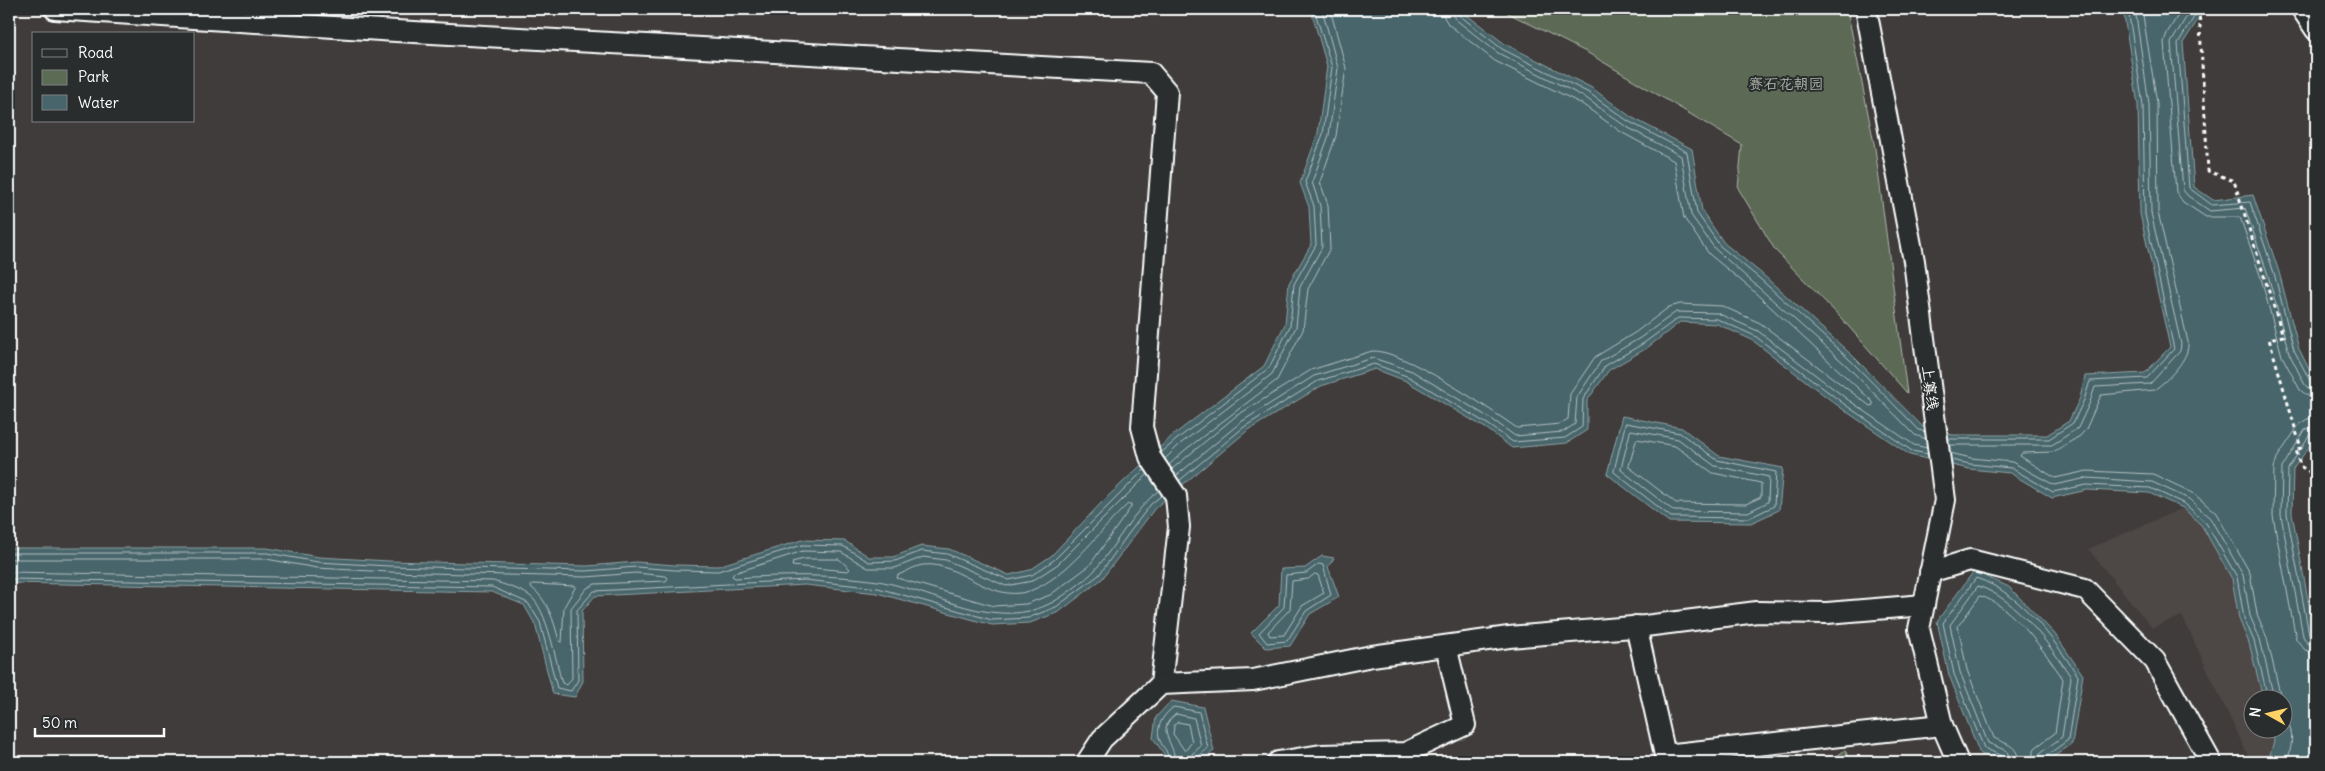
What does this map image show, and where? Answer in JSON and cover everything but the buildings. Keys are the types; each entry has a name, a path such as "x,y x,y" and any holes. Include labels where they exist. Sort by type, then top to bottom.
{"street":[{"path":"55,9 217,14 1151,73 1167,92 1142,427 1150,457 1176,496 1179,527 1161,684 1102,739 1087,762"},
{"name":"上寡线","path":"1866,9 1914,261 1945,500 1919,630 1942,725 1958,762"},
{"path":"2302,9 2316,30"},
{"path":"1930,572 1970,560 2085,589 2156,660 2211,762"},
{"path":"1161,684 1253,680 1372,656 1509,636 1636,626 1758,612 1827,613 1924,605"},
{"path":"1636,626 1665,755 1942,725"},
{"path":"1278,762 1321,755 1405,753 1465,725 1446,646"}],"path":[{"path":"2199,9 2208,170 2234,181 2283,336 2270,340 2301,448 2296,449 2300,466 2313,474 2316,481"},
{"path":"2316,505 2312,550 2316,573"}],"shaded area":[{"path":"2183,508 2202,526 2232,579 2239,619 2247,637 2260,688 2242,688 2242,738 2273,738 2268,762 2247,754 2182,616 2152,628 2088,549"}],"green space":[{"name":"赛石花朝园","path":"1500,9 1847,9 1875,148 1907,393 1842,319 1775,250 1738,188 1742,145 1588,53"},
{"path":"1845,750 1850,762 1829,762"}],"water":[{"path":"1306,9 1459,9 1505,44 1592,88 1631,117 1692,149 1702,211 1724,243 1762,274 1854,357 1923,427 1953,435 2047,435 2069,421 2080,398 2085,376 2145,373 2170,347 2140,214 2138,105 2123,9 2205,9 2183,43 2194,187 2213,200 2253,195 2279,272 2299,349 2316,383 2316,430 2312,443 2293,469 2292,513 2316,643 2316,762 2268,762 2273,738 2292,738 2292,688 2260,688 2249,643 2239,619 2232,579 2202,526 2183,508 2149,493 2087,490 2052,498 2010,473 1969,469 1910,455 1841,408 1752,340 1717,324 1680,322 1647,348 1609,370 1587,401 1587,430 1567,443 1512,448 1487,429 1406,381 1375,369 1321,386 1247,431 1155,508 1102,579 1059,612 1030,623 992,625 877,593 805,585 595,596 582,611 583,681 575,697 553,694 535,624 524,605 492,592 9,583 9,548 267,548 319,557 389,561 587,566 636,562 718,566 802,540 845,541 869,557 893,557 921,546 949,549 1009,575 1030,570 1051,556 1103,501 1172,436 1264,366 1285,324 1289,283 1311,245 1309,207 1300,183 1318,133 1327,66 1312,14"},
{"path":"1622,416 1682,428 1719,456 1783,468 1779,510 1751,523 1669,522 1607,474"},
{"path":"1322,556 1334,558 1328,567 1339,597 1310,614 1290,646 1266,648 1251,633 1279,605 1281,569 1305,568"},
{"path":"1974,571 2009,587 2054,633 2083,675 2072,744 2046,762 2007,762 1980,754 1949,675 1937,621"},
{"path":"1171,701 1203,707 1214,751 1199,762 1163,762 1164,754 1153,738 1156,717"}]}
